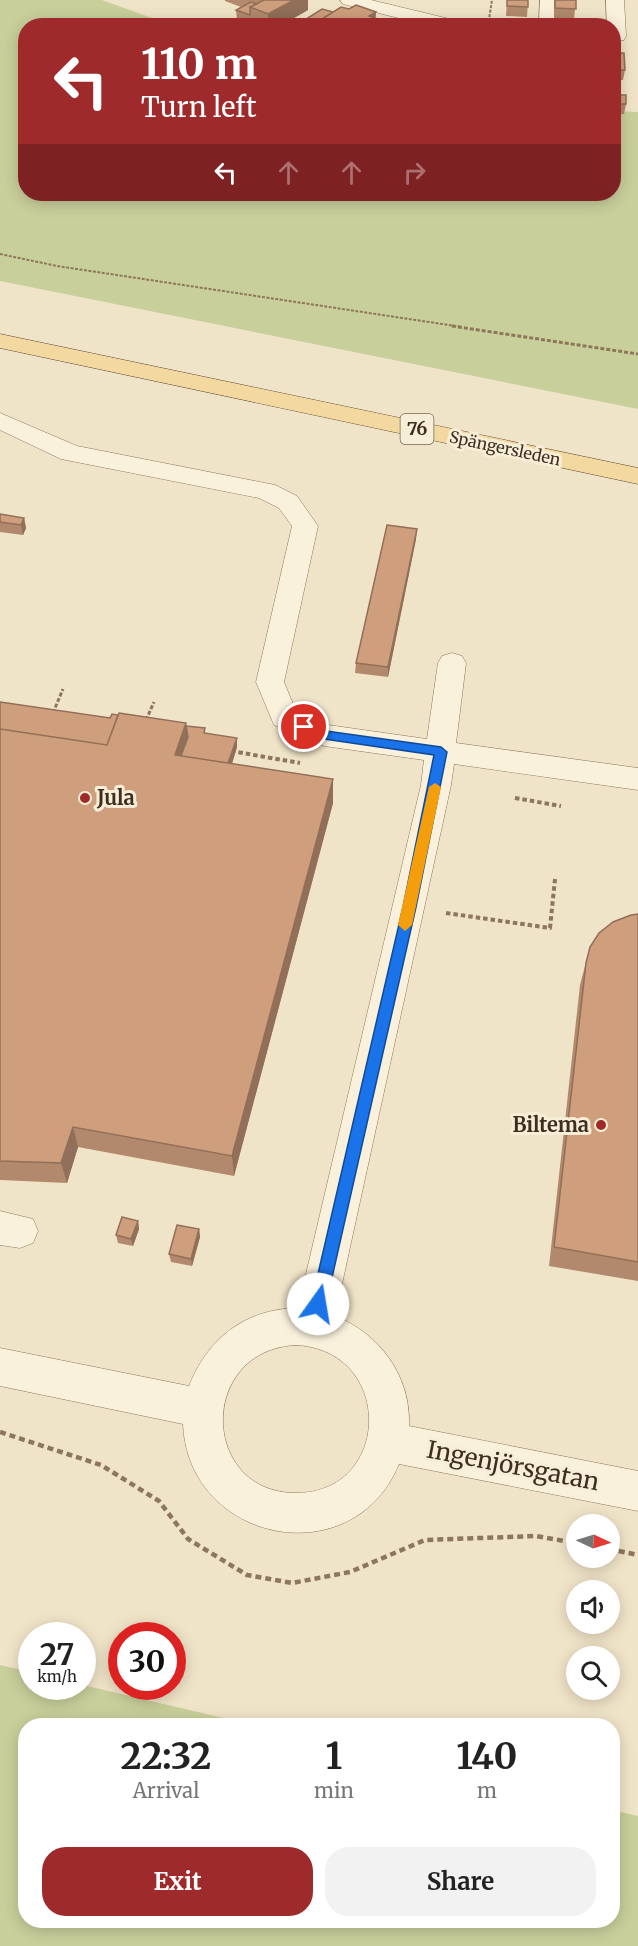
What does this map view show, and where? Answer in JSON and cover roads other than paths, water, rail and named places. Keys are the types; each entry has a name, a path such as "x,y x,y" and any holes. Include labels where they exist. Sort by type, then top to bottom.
{"main road":[{"name":"Spängersleden","path":"0,328 195,382"},
{"name":"Spängersleden","path":"0,341 638,476"}],"street":[{"path":"350,0 423,18"},
{"path":"548,18 549,0"},
{"path":"615,0 615,18"},
{"path":"621,36 638,37"},
{"path":"0,421 70,453 266,491 288,502 305,526 270,682 284,718 324,735 638,778"},
{"path":"313,1327 409,907 441,752 453,663"},
{"path":"283,1327 313,1327 341,1337 366,1356 382,1381 390,1411 388,1442 375,1471 353,1494 325,1509 294,1514 261,1508 234,1492 214,1468 202,1439 202,1408 211,1379 229,1354 254,1336 283,1327"},
{"path":"0,1366 202,1408"},
{"name":"Ingenjörsgatan","path":"388,1442 638,1491"}],"place":[{"name":"Jula","path":"85,798"},
{"name":"Biltema","path":"601,1125"}]}
